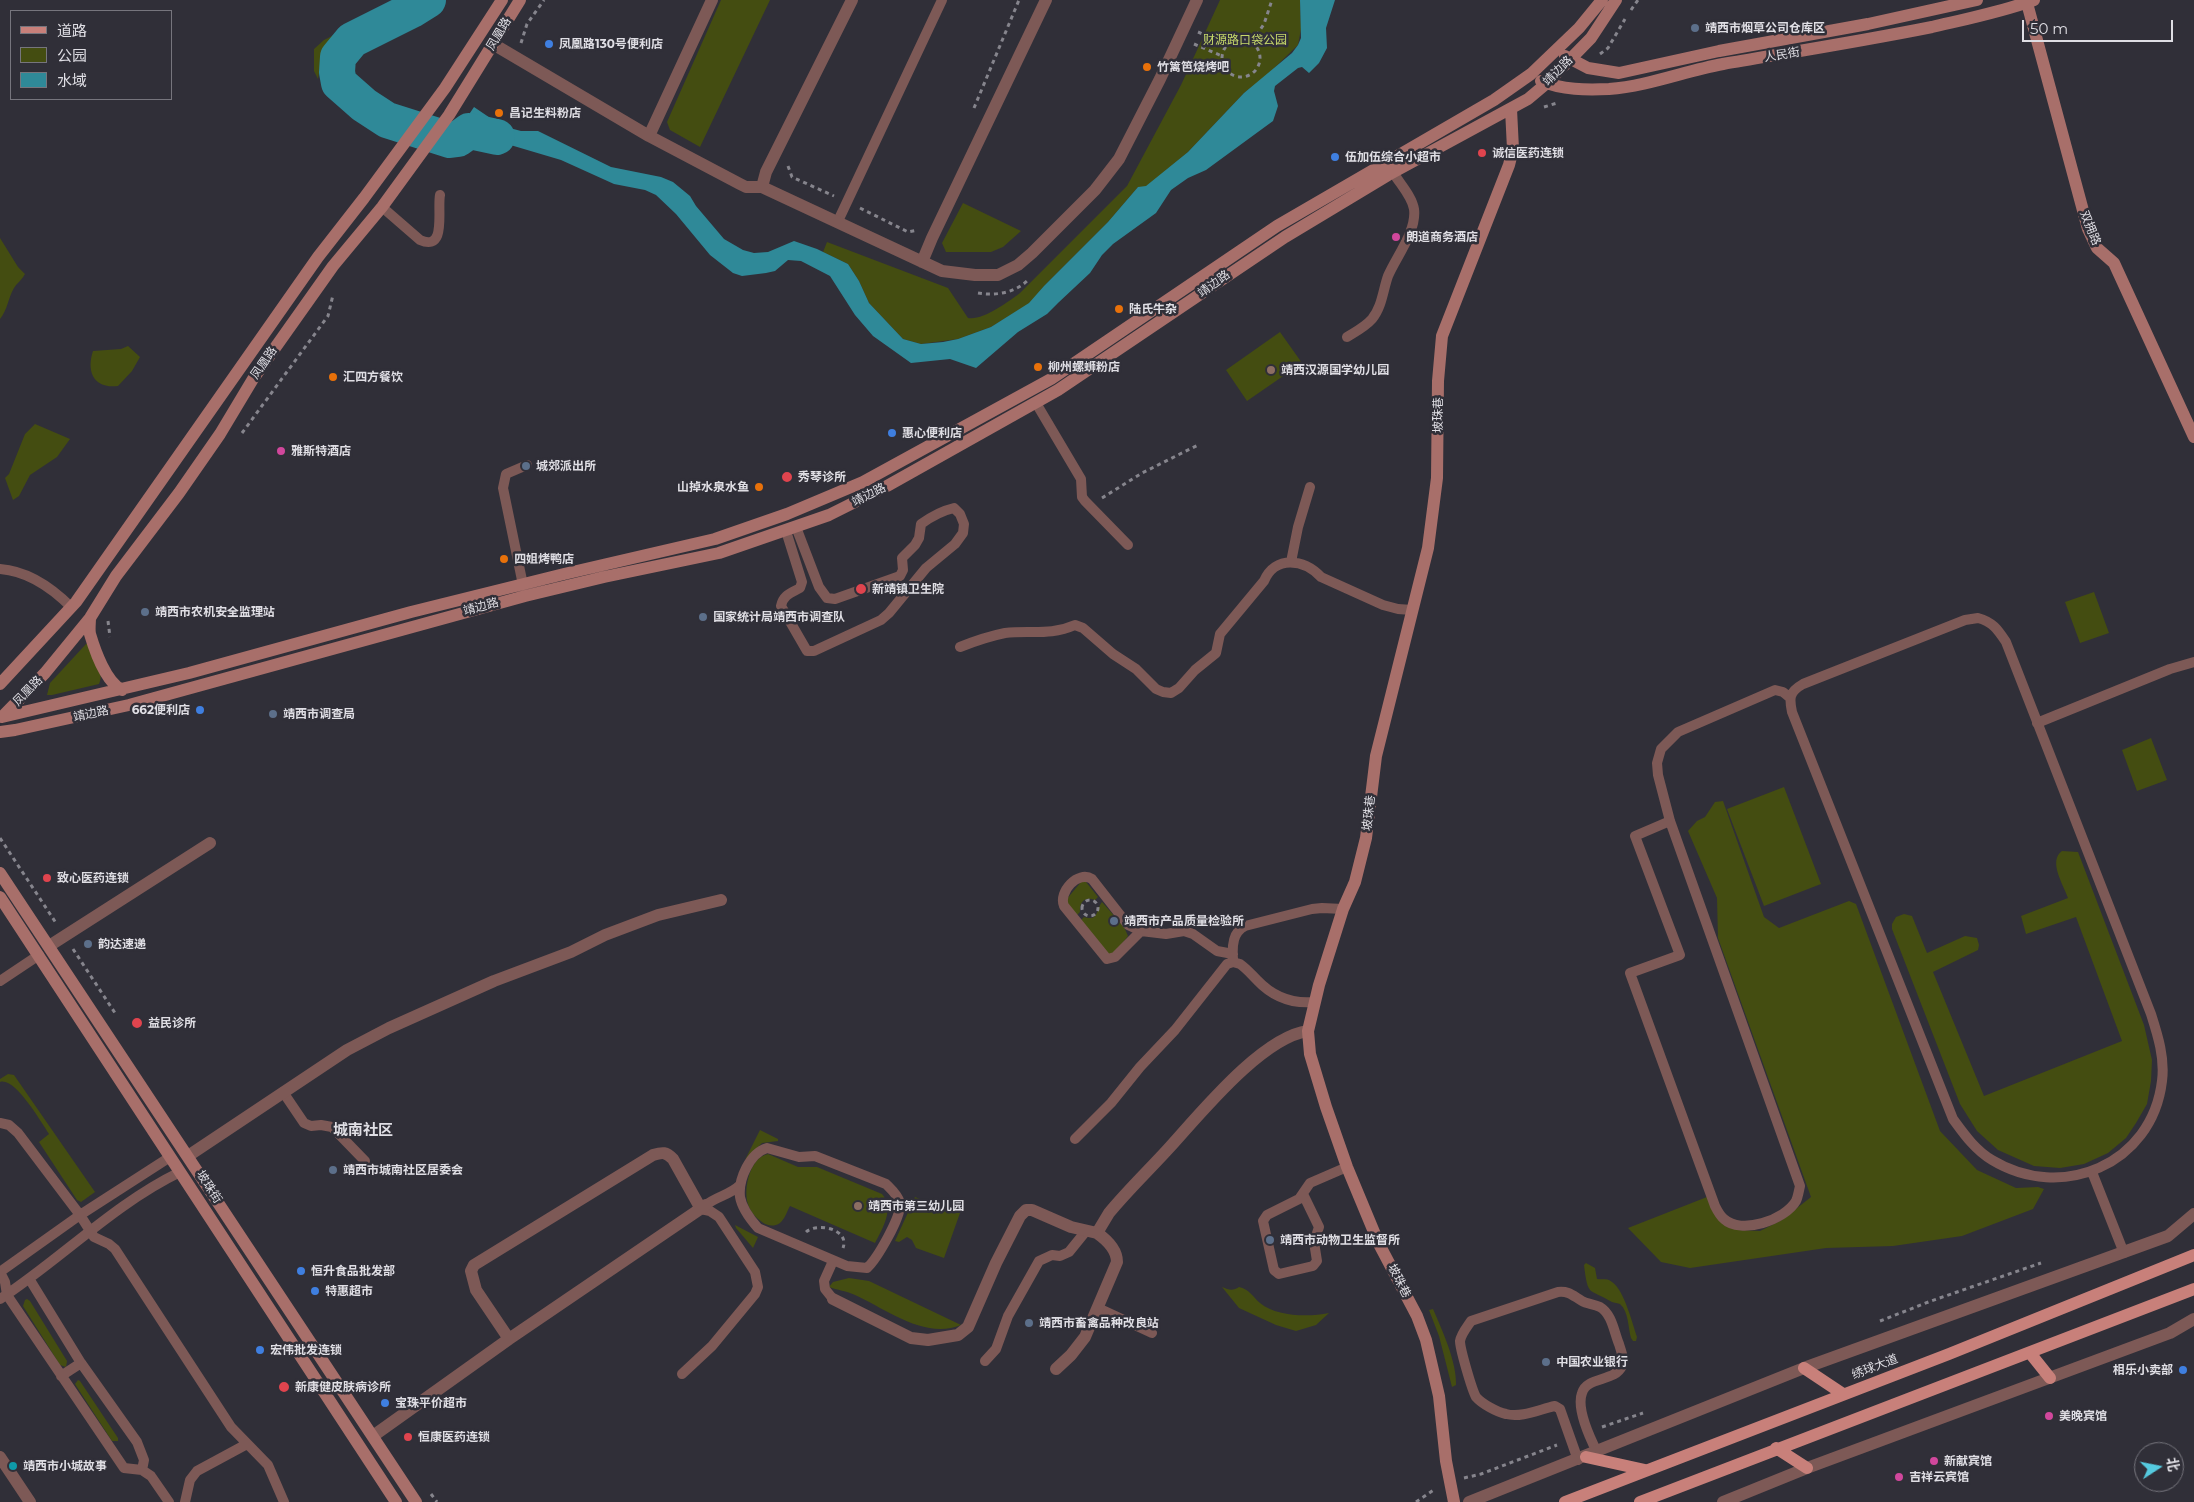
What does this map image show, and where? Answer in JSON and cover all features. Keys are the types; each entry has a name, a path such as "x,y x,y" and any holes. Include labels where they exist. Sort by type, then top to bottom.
{"main road":[{"name":"凤凰路","path":"0,684 71,607 318,257 433,103 502,0"},
{"name":"凤凰路","path":"1,718 45,673 90,618 116,576 179,493 220,434 253,379 333,266 382,207 448,116 520,0"},
{"name":"靖边路","path":"1,718 122,690 246,658 411,612 715,539 787,514 864,482 1051,379 1277,226 1494,100 1531,74 1580,28 1602,0"},
{"name":"靖边路","path":"0,732 136,704 516,598 719,553 829,515 887,486 1036,403 1148,331 1233,270 1393,172 1528,99 1547,83 1591,38 1616,0"},
{"name":"人民街","path":"1556,50 1588,68 1619,73 1945,4 1977,0"},
{"name":"人民街","path":"1531,74 1547,83 1568,88 1609,89 1721,64 1872,40 1991,13 2031,1"},
{"name":"双拥路","path":"2031,1 2088,229 2097,248 2114,263 2194,436"},
{"name":"坡珠巷","path":"1454,1502 1439,1396 1426,1340 1417,1316 1379,1244 1347,1166 1310,1054 1308,1031 1314,1002 1343,910 1355,882 1366,838 1376,756 1428,548 1437,478 1438,380 1442,336 1509,165 1513,148 1511,109"},
{"path":"90,618 90,632 108,678 114,686 122,690"},
{"name":"坡珠街","path":"0,873 416,1502"},
{"name":"坡珠街","path":"0,898 396,1502"},
{"name":"绣球大道","path":"1565,1502 1949,1354 2194,1254"},
{"path":"1640,1502 1776,1448 2030,1353 2194,1289"},
{"path":"2030,1353 2050,1378"},
{"path":"1804,1368 1843,1394"},
{"path":"1776,1448 1807,1468"},
{"path":"1587,1456 1645,1470"}],"street":[{"path":"650,136 712,0"},
{"path":"762,187 766,172 852,0"},
{"path":"922,262 1046,0"},
{"path":"493,44 650,136 746,187 762,187 922,262 949,272 998,275 1018,265 1032,253 1095,190 1119,159 1160,80 1197,0"},
{"path":"49,946 210,843"},
{"path":"188,1156 346,1050 389,1028 478,988 571,952 605,935 658,916 721,900"},
{"path":"1091,1232 1236,1076 1280,1041 1296,1033 1308,1031"},
{"path":"373,1436 509,1339 704,1207 673,1159 666,1153 661,1152 653,1155 474,1265 471,1271 476,1290 509,1339"},
{"path":"833,1300 911,1338 928,1340 958,1335 968,1326 996,1263 1020,1216 1026,1210 1032,1210 1107,1240 1117,1254 1116,1262 1103,1291 1098,1308 1084,1337 1071,1355 1056,1369"},
{"path":"1469,1502 1804,1368 2168,1236 2194,1214"},
{"path":"1723,1502 1807,1468 2170,1333 2194,1319"},
{"path":"0,1457 30,1502"}],"lane":[{"path":"838,221 942,0"},
{"path":"1347,337 1372,318 1380,306 1388,277 1404,249 1412,221 1414,210 1393,172"},
{"path":"382,207 420,240 427,243 434,241 438,235 440,196"},
{"path":"1036,403 1081,479 1082,496 1085,501 1128,545"},
{"path":"523,585 503,488 506,474 527,465"},
{"path":"1291,562 1298,527 1310,487"},
{"path":"954,508 960,514 964,524 962,533 955,544 926,568 881,620 814,651 806,651 781,606 782,600 786,595 800,588 802,582 791,529 819,587 827,598 835,599 900,576 903,570 902,558 919,538 921,524 934,515 954,508"},
{"path":"960,647 979,639 1006,633 1053,632 1075,625 1083,628 1113,654 1136,669 1156,689 1171,693 1179,688 1195,670 1216,653 1220,634 1264,581 1268,572 1283,562 1291,562 1314,570 1321,577 1383,605 1412,610"},
{"path":"0,569 23,574 38,581 56,593 71,607"},
{"path":"1670,821 1635,836 1680,955 1630,973 1714,1206 1724,1220 1744,1226 1761,1225 1779,1216 1796,1202 1800,1186 1670,821 1658,775 1657,763 1661,749 1678,732 1775,690 1783,692 1789,697 1792,712 1953,1118 1969,1142 1990,1159 2007,1168 2047,1178 2092,1172 2114,1161 2141,1135 2156,1107 2162,1081 2162,1050 2152,1014 2006,642 1997,628 1988,620 1978,618 1966,620 1803,684 1793,690 1789,697"},
{"path":"2037,723 2170,669 2194,662"},
{"path":"1141,931 1116,957 1107,959 1064,906 1063,895 1076,878 1087,876 1092,879 1128,925 1141,931 1166,934 1184,931 1193,934 1217,951 1233,958 1264,987 1282,998 1297,1002 1314,1002"},
{"path":"1076,1139 1111,1103 1140,1067 1175,1030 1220,971 1233,958 1235,936 1238,930 1246,926 1317,909 1343,910"},
{"path":"0,981 39,955"},
{"path":"283,1092 304,1123 311,1126 321,1124 332,1127 365,1161"},
{"path":"0,1123 8,1125 18,1133 80,1215 94,1238 109,1244 115,1249 230,1427 268,1465 284,1502"},
{"path":"767,1148 799,1157 815,1156 886,1184 900,1202 900,1210 879,1254 867,1268 858,1269 835,1262 758,1228 743,1208 740,1197 740,1185 754,1155 767,1148"},
{"path":"169,1502 151,1476 142,1470 124,1468 4,1297 5,1282 0,1272 80,1215 170,1157"},
{"path":"1303,1194 1319,1227 1314,1242 1317,1261 1313,1266 1279,1274 1274,1270 1264,1221 1267,1215 1292,1204 1303,1194 1310,1183 1347,1166"},
{"path":"4,1297 30,1280 115,1212 180,1172"},
{"path":"2092,1172 2124,1253"},
{"path":"682,1374 712,1346 756,1294 758,1287 755,1272 722,1222 704,1207 716,1198 727,1195 740,1185"},
{"path":"985,1361 996,1350 1008,1316 1039,1261 1052,1255 1060,1256 1069,1252 1091,1232"},
{"path":"833,1300 825,1289 824,1281 835,1262"},
{"path":"30,1280 81,1363 137,1442 144,1460 142,1470"},
{"path":"1558,1292 1567,1292 1583,1302 1602,1308 1610,1316 1622,1355 1623,1365 1618,1372 1586,1386 1582,1393 1580,1403 1583,1414 1587,1456 1560,1408 1555,1406 1525,1414 1506,1414 1487,1406 1476,1397 1462,1356 1460,1341 1471,1321 1558,1292"},
{"path":"1098,1308 1152,1332"},
{"path":"61,1376 81,1363"},
{"path":"185,1502 190,1480 197,1471 247,1444"}],"path":[{"path":"523,49 522,40 527,24 544,0"},
{"path":"1252,42 1264,24 1272,0"},
{"path":"1197,32 1228,44"},
{"path":"1239,39 1252,42 1259,52 1259,65 1252,74 1246,77 1234,76 1229,73 1222,62 1222,56 1228,44 1239,39"},
{"path":"1191,43 1222,56"},
{"path":"239,436 328,316 333,289"},
{"path":"1085,501 1093,501 1108,495 1149,469 1200,444"},
{"path":"109,612 108,621 111,642"},
{"path":"0,838 64,935"},
{"path":"1092,900 1096,904 1097,912 1094,916 1089,917 1084,914 1082,907 1084,902 1092,900"},
{"path":"799,1246 806,1231 814,1227 821,1226 841,1234 844,1244 835,1262"},
{"path":"1416,1502 1438,1486 1450,1481"}],"green space":[{"path":"403,0 420,0 347,35 323,50 318,79 314,71 314,49 324,40"},
{"path":"721,0 770,0 700,147 670,130 667,122"},
{"name":"财源路口袋公园","path":"1220,0 1300,0 1301,29 1298,45 1268,74 1244,93 1188,152 1146,187 1138,187 1108,222 1044,286 1030,303 991,327 958,339 921,344 903,339 869,303 859,281 848,264 823,252 827,242 948,288 968,318 980,317 1002,306 1020,293 1127,186 1181,85"},
{"path":"963,203 1021,231 1003,247 991,252 946,252 942,243"},
{"path":"0,238 18,267 25,274 14,288 0,319"},
{"path":"1280,332 1302,363 1247,401 1226,370"},
{"path":"128,346 140,357 132,371 118,386 103,385 98,382 94,378 91,366 93,351 121,349"},
{"path":"35,424 70,439 57,457 30,475 19,496 13,500 5,478 9,474 25,434"},
{"path":"2094,592 2109,633 2080,643 2065,602"},
{"path":"90,643 100,669 99,684 47,695 50,683 86,644"},
{"path":"2151,738 2167,780 2137,791 2122,750"},
{"path":"1784,787 1821,884 1764,906 1727,809"},
{"path":"1723,801 1764,917 1779,928 1849,901 1856,904 1940,1131 1977,1170 2016,1188 2038,1187 2044,1189 2033,1209 1962,1236 1893,1246 1826,1248 1690,1268 1661,1262 1628,1228 1707,1197 1738,1230 1760,1231 1782,1220 1811,1197 1718,938 1717,898 1688,831 1697,821 1705,817 1715,802"},
{"path":"2062,851 2078,852 2144,1025 2152,1060 2147,1104 2126,1138 2108,1153 2084,1164 2060,1168 2034,1166 1998,1150 1977,1131 1960,1104 1892,929 1892,924 1896,917 1904,914 1912,916 1927,953 1965,936 1977,938 1978,950 1933,972 1984,1096 2122,1041 2076,917 2026,934 2021,916 2068,898 2056,867 2058,855"},
{"path":"1081,882 1086,882 1098,897 1095,900 1086,899 1083,901 1080,912 1076,916 1066,900"},
{"path":"1102,902 1124,927 1128,936 1114,954 1108,956 1080,921 1084,917 1092,918 1095,916"},
{"path":"8,1074 14,1075 95,1192 81,1202 77,1200 39,1142 49,1134 34,1111 13,1086 6,1082 0,1082 0,1079"},
{"path":"760,1130 778,1139 778,1141 762,1143 745,1160"},
{"path":"768,1154 798,1167 817,1167 882,1194 887,1206 886,1219 875,1243 790,1206 778,1224 768,1225 755,1216 748,1204 747,1182 752,1167 762,1156"},
{"path":"915,1197 935,1205 939,1203 960,1213 944,1258 916,1248 912,1240 907,1237 899,1242 895,1241"},
{"path":"735,1225 758,1237 753,1248 736,1228"},
{"path":"1586,1263 1595,1268 1597,1279 1610,1281 1620,1292 1633,1323 1637,1337 1636,1341 1633,1341 1631,1338 1627,1316 1623,1307 1594,1293 1589,1288 1584,1265"},
{"path":"849,1278 869,1281 961,1325 947,1329 920,1326 893,1315 852,1294 829,1287 833,1282"},
{"path":"1222,1287 1231,1290 1239,1287 1242,1288 1267,1308 1275,1311 1293,1315 1329,1313 1316,1325 1296,1331 1276,1325 1239,1308"},
{"path":"27,1299 67,1361 66,1367 60,1365 23,1306"},
{"path":"1433,1309 1454,1366 1456,1385 1452,1387 1439,1336 1429,1310"},
{"path":"78,1380 118,1438 118,1441 112,1441 75,1384"}],"water":[{"path":"1300,0 1335,0 1326,28 1327,48 1319,63 1309,73 1302,67 1298,68 1275,86 1274,91 1278,106 1273,121 1206,170 1188,178 1171,190 1156,213 1113,244 1102,255 1090,273 1047,314 1018,332 976,368 950,359 911,363 873,336 855,315 830,276 801,261 788,260 775,271 766,273 742,276 733,273 710,255 676,214 656,195 645,190 614,184 561,160 507,144 480,146 468,142 455,147 449,144 474,107 502,126 521,131 538,131 611,167 661,177 673,182 690,196 724,239 743,250 754,253 768,252 794,241 817,249 848,264 859,281 869,303 903,339 921,344 943,342 958,339 991,327 1029,303 1108,222 1138,187 1146,186 1188,152 1244,93 1292,53 1301,38"}],"waterway":[{"path":"428,0 352,40 338,57 337,72 339,83 364,105 387,120 450,140 458,139 469,131 497,137"}],"place":[{"name":"靖西市烟草公司仓库区","path":"1695,28"},
{"name":"凤凰路130号便利店","path":"549,44"},
{"name":"竹篱笆烧烤吧","path":"1147,67"},
{"name":"昌记生料粉店","path":"499,113"},
{"name":"诚信医药连锁","path":"1482,153"},
{"name":"伍加伍综合小超市","path":"1335,157"},
{"name":"朗道商务酒店","path":"1396,237"},
{"name":"陆氏牛杂","path":"1119,309"},
{"name":"柳州螺蛳粉店","path":"1038,367"},
{"name":"靖西汉源国学幼儿园","path":"1271,370"},
{"name":"汇四方餐饮","path":"333,377"},
{"name":"惠心便利店","path":"892,433"},
{"name":"雅斯特酒店","path":"281,451"},
{"name":"城郊派出所","path":"526,466"},
{"name":"秀琴诊所","path":"787,477"},
{"name":"山掉水泉水鱼","path":"759,487"},
{"name":"四姐烤鸭店","path":"504,559"},
{"name":"新靖镇卫生院","path":"861,589"},
{"name":"靖西市农机安全监理站","path":"145,612"},
{"name":"国家统计局靖西市调查队","path":"703,617"},
{"name":"662便利店","path":"200,710"},
{"name":"靖西市调查局","path":"273,714"},
{"name":"致心医药连锁","path":"47,878"},
{"name":"靖西市产品质量检验所","path":"1114,921"},
{"name":"韵达速递","path":"88,944"},
{"name":"益民诊所","path":"137,1023"},
{"name":"靖西市城南社区居委会","path":"333,1170"},
{"name":"靖西市第三幼儿园","path":"858,1206"},
{"name":"靖西市动物卫生监督所","path":"1270,1240"},
{"name":"恒升食品批发部","path":"301,1271"},
{"name":"特惠超市","path":"315,1291"},
{"name":"靖西市畜禽品种改良站","path":"1029,1323"},
{"name":"宏伟批发连锁","path":"260,1350"},
{"name":"中国农业银行","path":"1546,1362"},
{"name":"相乐小卖部","path":"2183,1370"},
{"name":"新康健皮肤病诊所","path":"284,1387"},
{"name":"宝珠平价超市","path":"385,1403"},
{"name":"美晚宾馆","path":"2049,1416"},
{"name":"恒康医药连锁","path":"408,1437"},
{"name":"新献宾馆","path":"1934,1461"},
{"name":"靖西市小城故事","path":"13,1466"},
{"name":"吉祥云宾馆","path":"1899,1477"}],"district":[{"name":"城南社区","path":"363,1131"}]}
